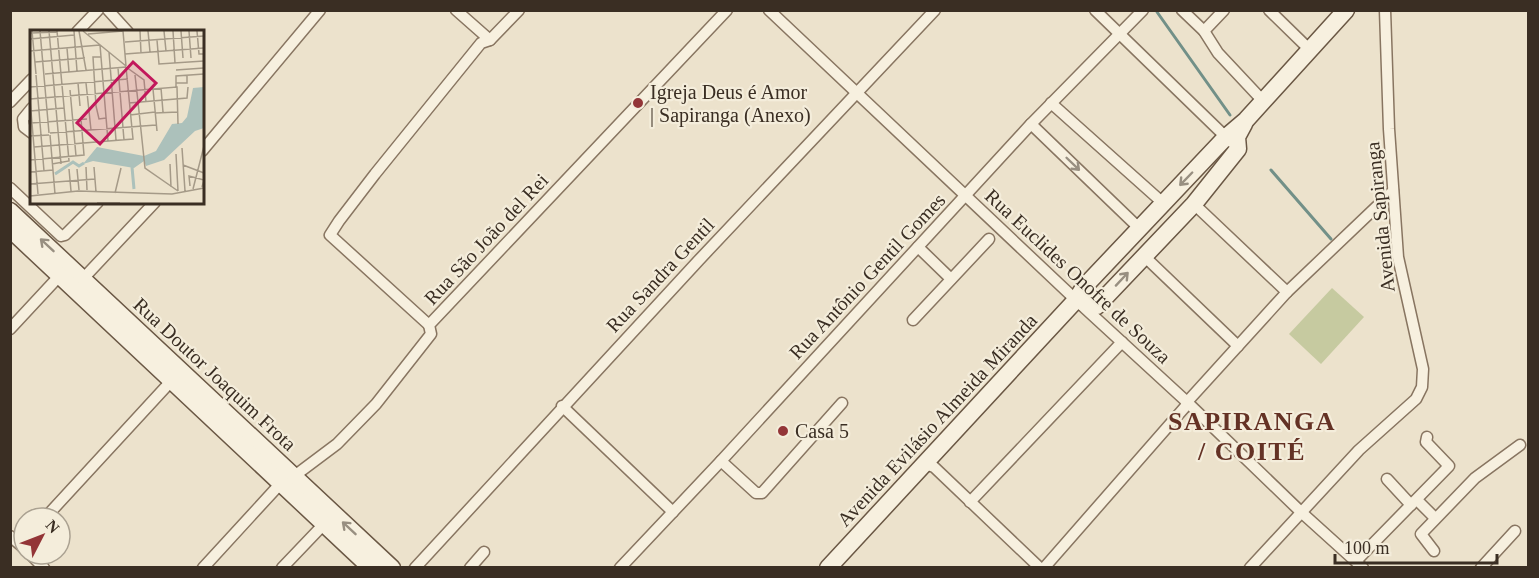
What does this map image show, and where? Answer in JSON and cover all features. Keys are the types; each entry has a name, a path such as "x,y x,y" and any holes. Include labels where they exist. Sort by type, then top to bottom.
{"street":[{"path":"80,30 98,10"},
{"path":"108,10 126,30"},
{"path":"204,149 320,10"},
{"path":"456,10 490,40"},
{"path":"429,325 330,235 375,174 481,43 490,40 519,10"},
{"name":"Rua São João del Rei","path":"203,567 287,480 337,444 376,404 431,333 429,325 728,10"},
{"name":"Rua Euclides Onofre de Souza","path":"769,10 1359,564"},
{"name":"Rua Sandra Gentil","path":"416,567 562,406 935,10"},
{"path":"1095,10 1232,143"},
{"name":"Rua Antônio Gentil Gomes","path":"620,567 721,461 1031,123 1143,10"},
{"path":"1182,10 1204,31 1218,53 1263,101"},
{"path":"1204,31 1224,10"},
{"path":"1269,10 1310,50"},
{"name":"Avenida Evilásio Almeida Miranda","path":"1076,300 1097,306 1194,204 1246,120 1346,10"},
{"name":"Avenida Sapiranga","path":"1301,512 1359,450 1416,399 1422,387 1423,369 1398,257 1385,10"},
{"path":"10,102 30,82"},
{"path":"1051,103 1163,203"},
{"path":"30,110 23,119 24,126 30,131"},
{"path":"1031,123 1140,229"},
{"name":"Avenida Evilásio Almeida Miranda","path":"828,567 1163,203 1232,143"},
{"path":"10,188 62,236 96,204"},
{"path":"925,464 934,467 1042,567 1287,292 1393,191"},
{"path":"79,284 153,204"},
{"path":"1194,204 1287,292"},
{"name":"Rua Doutor Joaquim Frota","path":"10,211 79,284 287,480 392,567"},
{"name":"Rua Doutor Joaquim Frota","path":"10,229 65,270"},
{"path":"913,320 989,239"},
{"path":"918,247 951,279"},
{"path":"1144,256 1238,346"},
{"path":"10,329 65,270"},
{"path":"970,502 1122,342"},
{"path":"56,506 177,376"},
{"path":"721,461 756,493 762,493 842,403"},
{"path":"562,406 673,512"},
{"path":"1359,564 1449,466 1426,442 1427,437"},
{"path":"1434,551 1421,534 1475,478 1520,445"},
{"path":"1387,479 1435,518"},
{"name":"Rua Doutor Joaquim Frota","path":"287,480 324,524 371,567"},
{"path":"1250,567 1301,512"},
{"path":"282,567 324,524"},
{"path":"1482,567 1515,531"},
{"path":"470,567 484,552"}],"green space":[{"path":"1332,288 1364,317 1321,364 1289,334"}],"waterway":[{"path":"1157,12 1230,115"},
{"path":"1271,170 1331,239"}],"place":[{"name":"Igreja Deus é Amor | Sapiranga (Anexo)","path":"638,103"},
{"name":"Casa 5","path":"783,431"}],"district":[{"name":"SAPIRANGA / COITÉ","path":"1252,436"}]}
